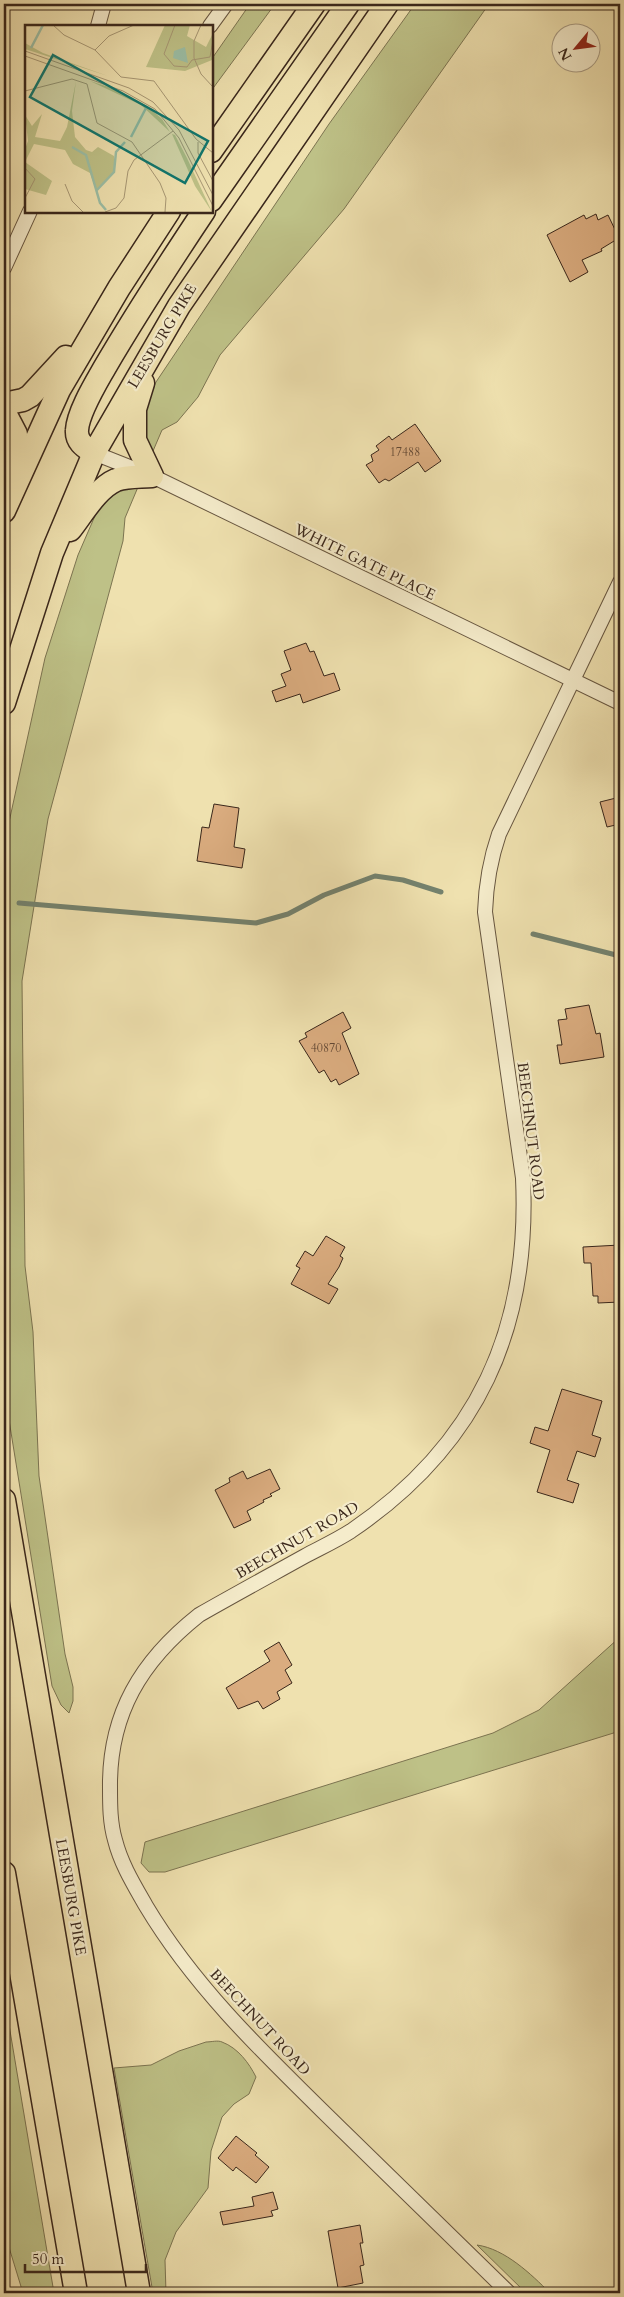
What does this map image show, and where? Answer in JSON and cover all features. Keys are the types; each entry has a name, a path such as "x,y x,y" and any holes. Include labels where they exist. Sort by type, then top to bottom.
{"highway":[{"path":"212,150 314,4"},
{"path":"212,199 348,4"},
{"name":"LEESBURG PIKE","path":"4,703 52,552 94,454 152,350 252,198 387,4"},
{"path":"4,511 41,426 101,317 169,212"},
{"path":"94,454 79,440 77,431 79,419 95,385 122,338 203,212"},
{"path":"4,404 23,400 37,390 101,317"},
{"path":"52,552 103,489 114,481 125,478 152,476 135,440 134,426 135,410 152,350"},
{"path":"4,411 16,434 4,492"},
{"name":"LEESBURG PIKE","path":"4,1500 139,2293"},
{"path":"4,1873 76,2293"}],"street":[{"path":"98,25 104,4"},
{"path":"211,25 226,4"},
{"path":"4,268 30,212"},
{"name":"WHITE GATE PLACE","path":"94,454 152,476 620,703"},
{"name":"BEECHNUT ROAD","path":"509,2293 310,2099 205,1991 158,1926 125,1869 115,1840 110,1809 110,1760 115,1732 134,1687 157,1654 177,1633 199,1616 349,1532 381,1510 437,1456 460,1425 495,1362 508,1326 518,1288 524,1217 522,1178 485,912 486,884 491,858 499,834 620,582"}],"green space":[{"path":"250,4 275,4 212,90 212,59"},
{"path":"415,4 489,4 344,209 220,355 198,397 177,422 162,430 153,451 143,432 142,416 156,382 329,124"},
{"path":"138,487 125,518 123,541 48,819 22,981 25,1266 33,1332 39,1476 65,1654 73,1687 73,1701 69,1713 61,1705 52,1686 4,1389 4,845 45,658 78,555 101,502 112,490"},
{"path":"620,1637 620,1731 165,1872 149,1872 141,1863 145,1842 493,1733 539,1710"},
{"path":"4,1995 54,2293 23,2293 4,2231"},
{"path":"220,2041 233,2048 250,2066 256,2077 249,2094 234,2104 222,2117 211,2151 208,2188 176,2232 165,2260 166,2293 153,2293 114,2068 151,2065 179,2051 206,2042"},
{"path":"477,2245 487,2247 517,2263 550,2293 526,2293"}],"building":[{"path":"596,214 598,220 608,215 619,238 601,249 602,251 582,260 588,272 570,282 547,235 584,215 586,219"},
{"path":"415,424 441,461 425,472 418,462 389,481 385,479 379,483 366,465 373,461 371,455 379,450 376,446 389,436 392,440"},
{"path":"306,643 310,652 314,651 324,676 334,673 340,690 303,703 300,694 276,702 272,691 286,686 281,674 291,670 284,651"},
{"path":"620,797 620,824 607,827 600,802"},
{"path":"214,804 239,808 234,847 245,849 242,868 197,861 202,827 209,828"},
{"path":"589,1005 596,1034 600,1033 604,1057 560,1064 557,1045 562,1045 558,1020 567,1019 565,1009"},
{"path":"343,1012 351,1028 342,1033 359,1074 339,1085 336,1079 331,1082 324,1070 319,1073 299,1041 307,1037 305,1033"},
{"path":"326,1236 345,1247 340,1256 343,1258 339,1267 328,1284 338,1289 329,1304 291,1284 300,1268 296,1266 305,1251 313,1256"},
{"path":"620,1245 620,1302 598,1303 598,1296 593,1296 591,1263 584,1263 583,1247"},
{"path":"562,1389 602,1401 592,1435 601,1438 595,1457 577,1451 567,1480 579,1484 573,1503 537,1492 550,1450 530,1443 535,1427 548,1431"},
{"path":"270,1469 280,1489 270,1494 272,1496 263,1500 264,1502 247,1511 251,1520 234,1528 215,1490 230,1482 229,1478 243,1471 247,1479"},
{"path":"279,1642 292,1665 285,1670 292,1683 277,1692 280,1699 263,1709 258,1701 238,1709 226,1688 270,1661 264,1651"},
{"path":"236,2136 257,2153 255,2155 269,2167 256,2183 236,2167 233,2171 218,2158"},
{"path":"273,2192 278,2209 271,2211 273,2216 223,2225 220,2212 254,2206 252,2197"},
{"path":"360,2225 363,2243 360,2243 364,2265 360,2266 363,2283 338,2288 328,2231"}],"waterway":[{"path":"19,903 256,923 288,914 324,895 375,876 403,880 441,892"},
{"path":"533,934 620,956"}]}
